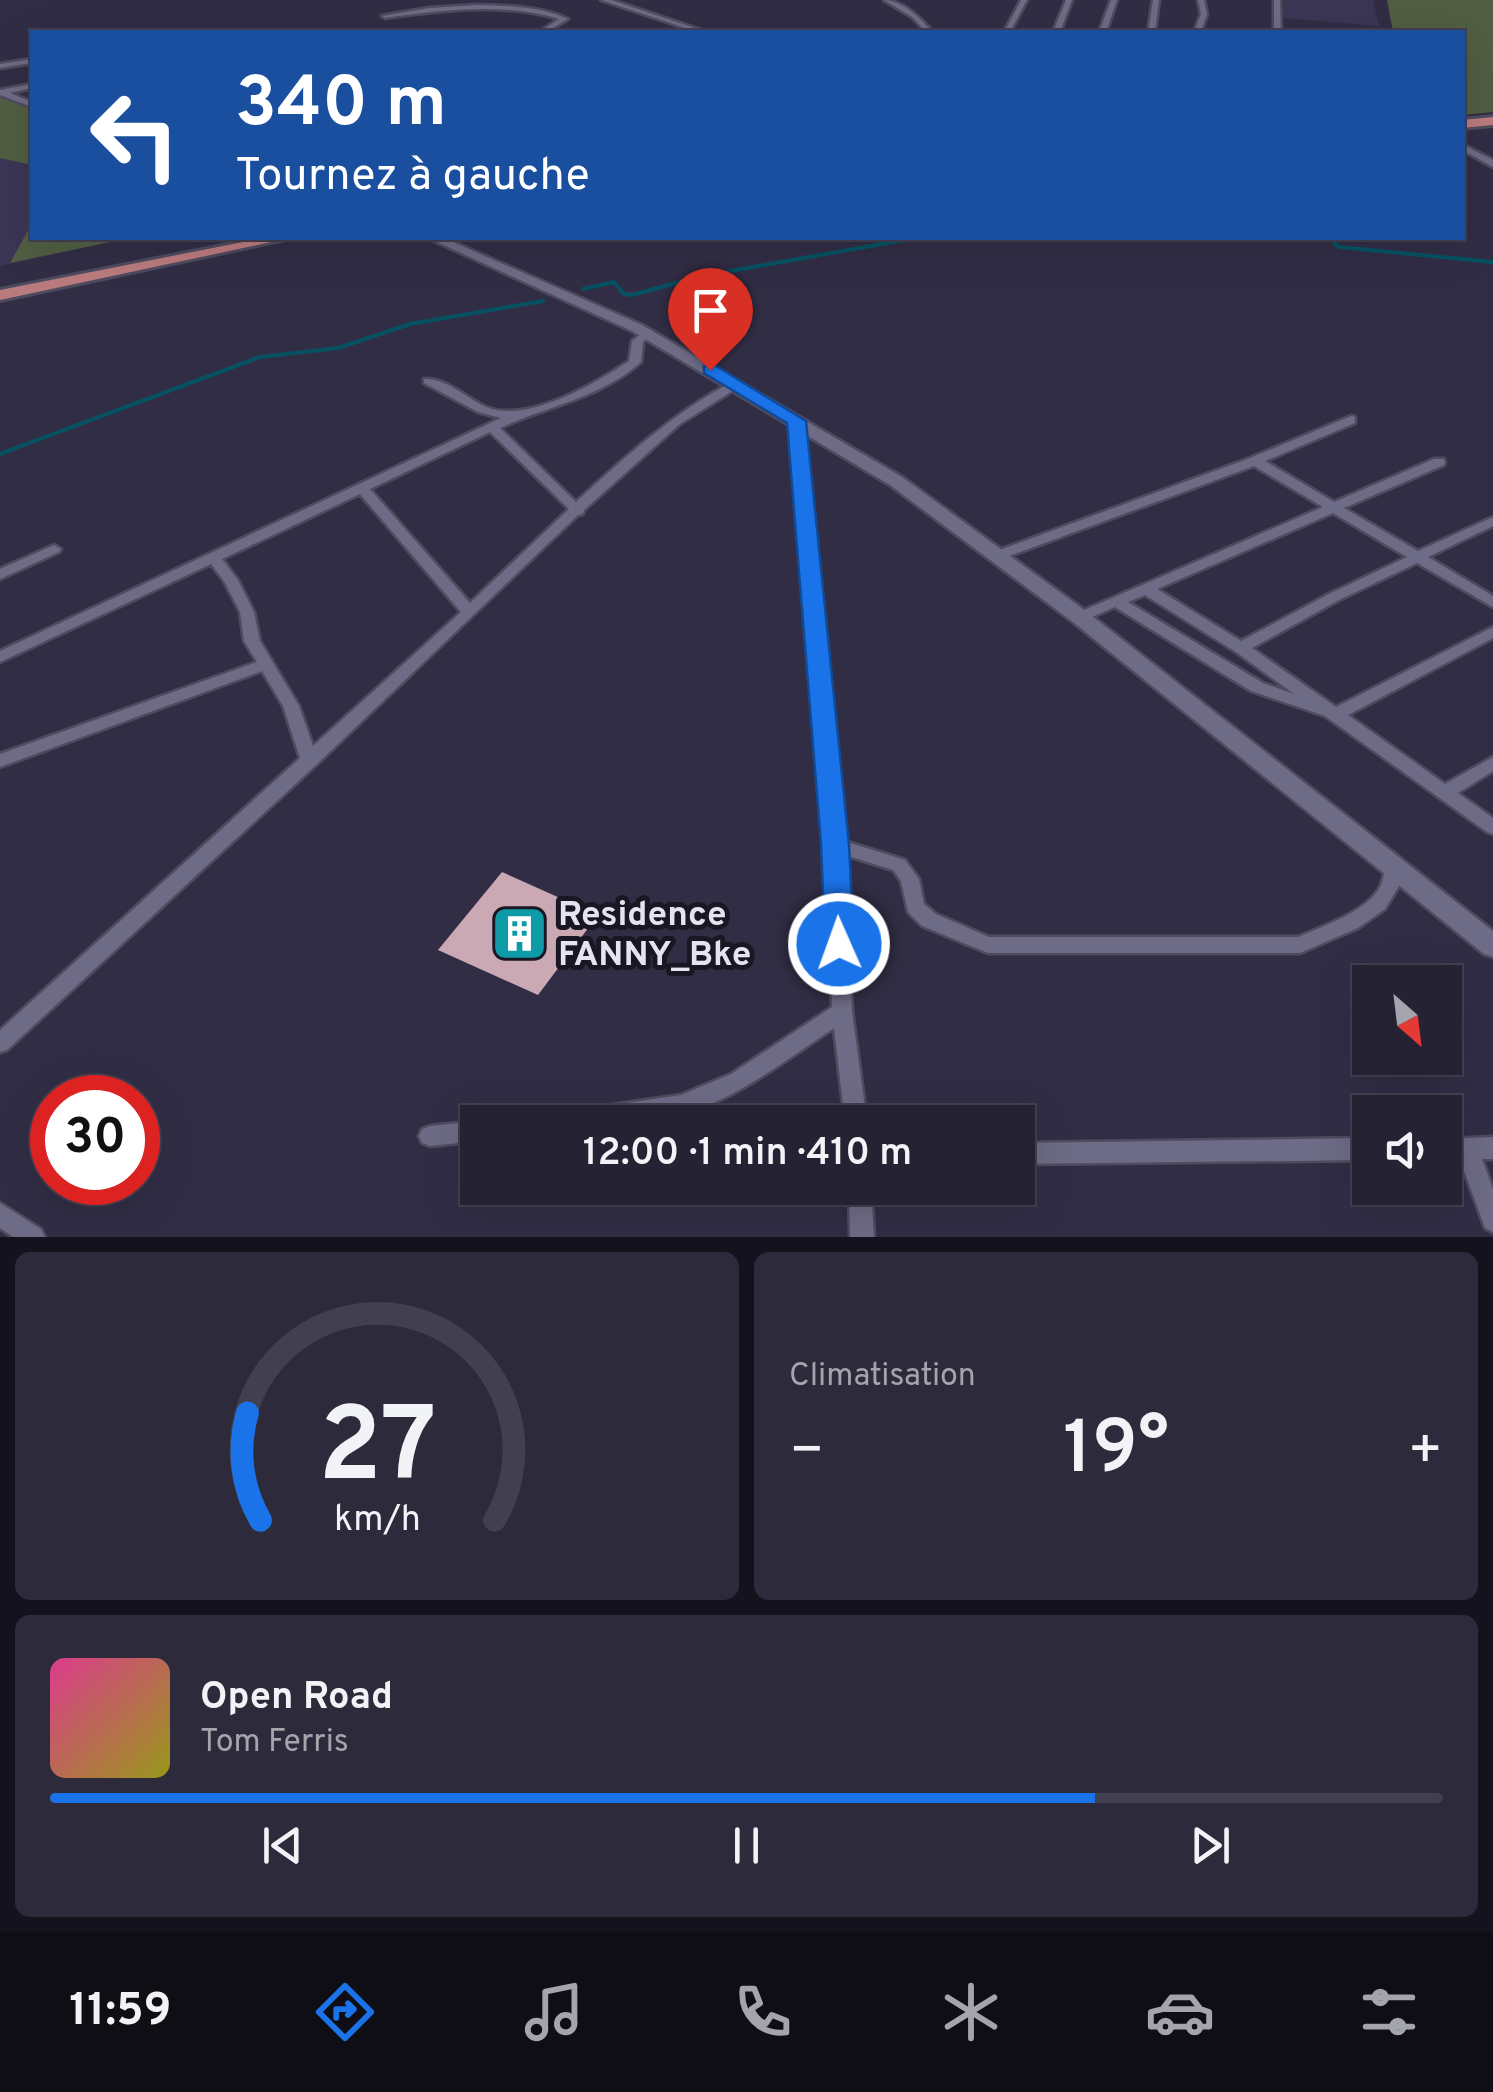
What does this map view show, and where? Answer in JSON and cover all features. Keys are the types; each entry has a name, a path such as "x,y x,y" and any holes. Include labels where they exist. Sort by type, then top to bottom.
{"main road":[{"path":"1465,124 1493,121"},
{"path":"0,296 273,240"},
{"path":"438,240 646,333 896,481 1080,617 1493,946"}],"street":[{"path":"604,0 697,30"},
{"path":"887,0 914,16 927,30"},
{"path":"1009,30 1024,0"},
{"path":"1057,30 1069,0"},
{"path":"1103,30 1114,0"},
{"path":"1151,30 1156,0"},
{"path":"1191,0 1201,0 1204,14 1199,30"},
{"path":"1277,0 1278,30"},
{"path":"386,16 457,1 523,5 565,18 545,30"},
{"path":"487,13 523,5"},
{"path":"0,66 30,61"},
{"path":"1,93 30,86"},
{"path":"1,93 30,104"},
{"path":"1465,152 1493,164"},
{"path":"1474,156 1493,154"},
{"path":"0,657 519,414 608,381 635,362 638,341 646,333"},
{"path":"428,381 493,414 519,414"},
{"path":"0,1043 578,510 706,397 736,385"},
{"path":"998,555 1255,461 1351,420"},
{"path":"796,421 835,844 842,1010 854,1105"},
{"path":"492,428 578,510"},
{"path":"1255,461 1493,602"},
{"path":"1080,617 1439,462"},
{"path":"362,487 469,612"},
{"path":"1241,648 1493,521"},
{"path":"0,575 54,550"},
{"path":"214,558 239,596 252,641 291,706 310,761"},
{"path":"1146,589 1337,714 1493,828"},
{"path":"1117,602 1257,687 1337,714 1493,632"},
{"path":"0,761 264,664"},
{"path":"1446,792 1493,763"},
{"path":"835,844 899,865 910,879 915,907 928,920 988,945 1300,945 1351,922 1378,904 1390,886 1394,866"},
{"path":"675,1105 739,1081 842,1010"},
{"path":"430,1136 460,1133"},
{"path":"1462,1150 1493,1148"},
{"path":"1035,1154 1352,1149"},
{"path":"1462,1161 1493,1220"},
{"path":"861,1205 862,1237"},
{"path":"0,1214 32,1237"}],"shaded area":[{"path":"1283,0 1373,0 1379,26 1283,18"},
{"path":"0,95 30,106 30,240 120,240 0,266"}],"green space":[{"path":"1387,0 1493,0 1493,112 1465,115 1465,30 1393,30"},
{"path":"0,95 30,106 30,165 0,158"},
{"path":"30,227 30,240 119,240 10,263"}],"building":[{"name":"Residence FANNY_Bke","path":"502,872 598,915 538,995 438,950"}],"waterway":[{"path":"583,289 614,282 624,294 632,295 702,276 905,240"},
{"path":"1332,240 1339,247 1493,262"},
{"path":"0,454 260,357 338,348 410,324 543,301"}],"place":[{"name":"Residence FANNY_Bke","path":"519,933"}],"route":[{"path":"710,370 796,421 835,844 839,944"}]}
